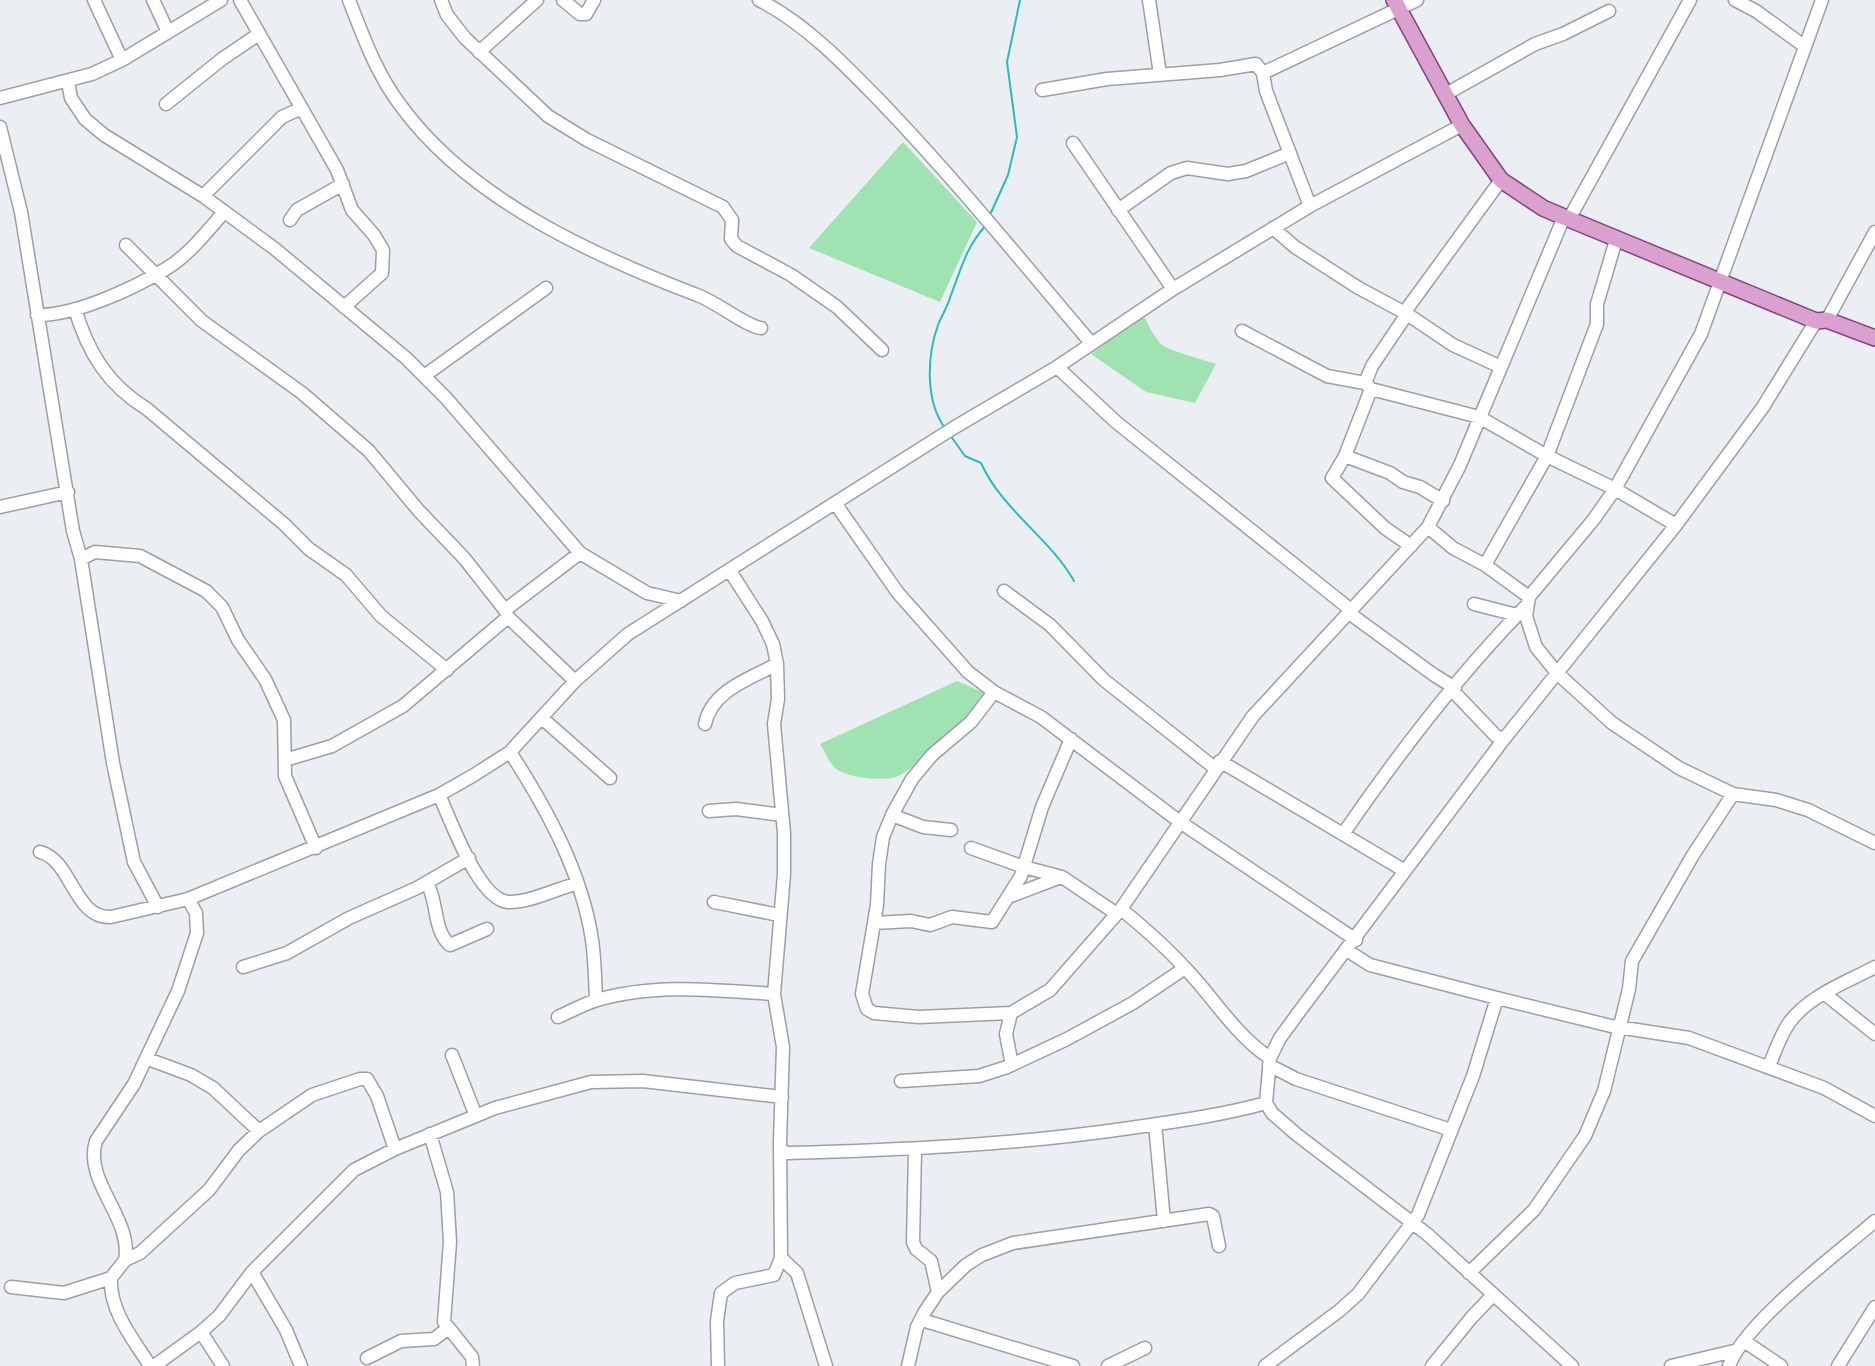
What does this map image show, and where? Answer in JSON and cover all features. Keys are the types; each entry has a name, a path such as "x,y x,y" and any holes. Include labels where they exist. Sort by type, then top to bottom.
{"main road":[{"path":"1396,4 1462,125 1501,180 1543,208 1720,284 1875,338"}],"street":[{"path":"94,0 122,60"},
{"path":"153,0 168,32"},
{"path":"0,98 68,82 122,60 221,0"},
{"path":"240,0 343,184 352,210 374,235 383,250 382,273 344,307"},
{"path":"349,0 380,74 401,107 472,179 588,248 638,272 708,299 761,328"},
{"path":"441,0 447,15 479,52 548,116 587,140 723,207 732,220 730,239 737,246 791,275 837,307 882,350"},
{"path":"479,52 537,0"},
{"path":"563,0 580,14 586,14 594,0"},
{"path":"759,0 786,14 820,43 916,139 984,215 1091,344"},
{"path":"1149,0 1160,74"},
{"path":"1263,73 1396,4 1417,0"},
{"path":"994,692 971,722 932,755 912,779 892,814 883,837 874,923 862,994 867,1009 874,1013 919,1017 1011,1013 1050,990 1119,912 1218,765 1257,712 1428,527 1443,501 1567,218 1689,0"},
{"path":"1735,0 1756,11 1804,46"},
{"path":"1343,834 1394,763 1483,650 1524,606 1594,519 1615,489 1701,334 1822,0"},
{"path":"1446,94 1535,44 1563,34 1609,11"},
{"path":"166,104 222,59 259,34"},
{"path":"1042,90 1107,79 1220,70 1256,64 1263,73 1266,91 1310,206"},
{"path":"68,82 73,104 85,119 104,135 203,196 275,249 424,376 446,398 580,553 647,593 681,601"},
{"path":"203,196 282,117 300,109"},
{"path":"40,852 50,855 59,863 90,910 97,915 111,917 188,899 316,848 439,795 510,752 543,719 575,681 628,634 938,437 1057,367 1173,289 1310,206 1462,125"},
{"path":"0,127 21,212 76,544 85,556 113,763 134,862 158,907"},
{"path":"1073,143 1173,289"},
{"path":"1118,210 1171,173 1187,168 1228,174 1246,171 1290,153"},
{"path":"1411,546 1385,528 1334,481 1334,474 1346,456 1372,366 1501,180"},
{"path":"290,220 297,210 343,184"},
{"path":"38,315 75,309 165,270 202,237 224,212"},
{"path":"1274,228 1295,247 1453,345 1501,367"},
{"path":"1572,1366 1412,1223 1272,1113 1266,1103 1270,1062 1280,1038 1348,951 1405,871 1504,740 1676,525 1763,407 1821,321 1875,232"},
{"path":"1485,565 1547,456 1597,324 1597,304 1616,240"},
{"path":"126,245 202,321 302,393 369,452 419,511 464,558 506,614 575,681"},
{"path":"424,376 546,288"},
{"path":"75,309 82,332 95,358 124,395 147,409 284,524 309,549 346,575 381,616 447,670"},
{"path":"1242,331 1327,376 1479,417 1547,456 1615,489 1676,525"},
{"path":"1057,367 1116,422 1350,611 1454,689 1496,736 1504,740"},
{"path":"1346,456 1390,473 1403,482 1420,488 1443,501"},
{"path":"0,507 68,492"},
{"path":"835,503 898,593 968,672 994,692 1021,705 1071,739 1180,822 1356,940"},
{"path":"1428,527 1453,548 1485,565 1524,606 1530,633 1536,646 1557,673 1612,723 1679,768 1733,794 1776,800 1808,810 1875,843"},
{"path":"85,556 129,553 149,559 206,591 222,607 238,640 265,679 284,720 285,776 316,848"},
{"path":"285,760 332,746 404,706 447,670 506,614 580,553"},
{"path":"718,1366 717,1321 721,1293 735,1283 774,1275 781,1258 783,1047 774,994 784,873 782,815 774,724 778,699 777,664 773,644 762,621 730,571"},
{"path":"1004,591 1050,625 1104,680 1218,765 1405,871"},
{"path":"1474,604 1524,606"},
{"path":"705,724 711,706 720,697 777,664"},
{"path":"543,719 610,778"},
{"path":"874,923 911,921 930,925 952,917 992,922 1011,896 1024,867 1042,807 1071,739"},
{"path":"510,752 534,788 561,842 576,884 592,940 597,1000"},
{"path":"1469,1273 1534,1210 1575,1152 1604,1091 1621,1027 1632,961 1636,950 1692,855 1733,794"},
{"path":"439,795 469,858 488,891 507,902 532,898 551,890 576,884"},
{"path":"709,811 736,809 782,815"},
{"path":"892,814 923,827 951,830"},
{"path":"972,848 1024,867 1062,877 1119,912 1185,968 1255,1048 1270,1062 1296,1079 1451,1130"},
{"path":"243,967 287,953 349,918 427,883 469,858"},
{"path":"1011,896 1062,877"},
{"path":"427,883 433,895 441,933 450,945 487,929"},
{"path":"11,1287 64,1293 111,1278 125,1260 127,1250 117,1215 103,1188 93,1151 96,1141 148,1059 178,991 197,933 196,913 188,899"},
{"path":"714,902 779,915"},
{"path":"1348,951 1370,965 1497,998 1621,1027 1689,1038 1824,1088 1875,1116"},
{"path":"1769,1066 1789,1023 1798,1013 1825,994 1875,967"},
{"path":"902,1081 979,1076 1012,1065 1067,1039 1133,1003 1185,968"},
{"path":"558,1017 597,1000 645,992 693,989 774,994"},
{"path":"1825,994 1875,1034"},
{"path":"1265,1366 1339,1311 1358,1294 1412,1223 1424,1203 1473,1076 1497,998"},
{"path":"1006,1032 1011,1013"},
{"path":"985,1014 998,1020 1006,1032 1012,1065"},
{"path":"452,1055 476,1116"},
{"path":"148,1059 191,1076 213,1088 259,1131"},
{"path":"125,1260 140,1253 189,1209 259,1131 312,1095 360,1079 367,1079 377,1096 395,1149"},
{"path":"111,1278 115,1305 122,1322 152,1366 201,1332 219,1316 252,1272 354,1170 430,1134 540,1094 591,1082 616,1080 664,1083 782,1097"},
{"path":"781,1150 787,1154 915,1150 1030,1142 1205,1117 1266,1103"},
{"path":"1155,1124 1164,1221"},
{"path":"430,1134 447,1192 450,1242 443,1314 447,1329 472,1357 473,1366"},
{"path":"915,1150 913,1242 916,1249 932,1261 939,1292"},
{"path":"908,1366 917,1327 939,1292 966,1265 982,1255 1013,1243 1209,1214 1213,1216 1219,1246"},
{"path":"1729,1366 1734,1351 1775,1307 1875,1221"},
{"path":"781,1258 797,1273 826,1366"},
{"path":"252,1272 286,1330 301,1366"},
{"path":"1432,1366 1493,1295"},
{"path":"1838,1366 1875,1306"},
{"path":"922,1320 1073,1366"},
{"path":"367,1358 401,1341 434,1339 447,1329"},
{"path":"201,1332 223,1366"},
{"path":"1744,1341 1781,1366"},
{"path":"1108,1366 1145,1348"},
{"path":"1671,1366 1734,1351"}],"green space":[{"path":"903,142 977,222 940,302 809,248"},
{"path":"1143,315 1161,344 1179,353 1216,364 1195,403 1146,392 1091,354"},
{"path":"957,681 987,694 932,751 898,776 884,779 866,778 840,771 831,763 820,744"}],"waterway":[{"path":"989,217 1008,175 1017,137 1007,62 1020,0"},
{"path":"945,428 934,405 931,392 930,364 934,337 965,258 973,242 986,225"},
{"path":"950,435 965,456 981,463 1001,495 1064,565 1074,581"}]}
